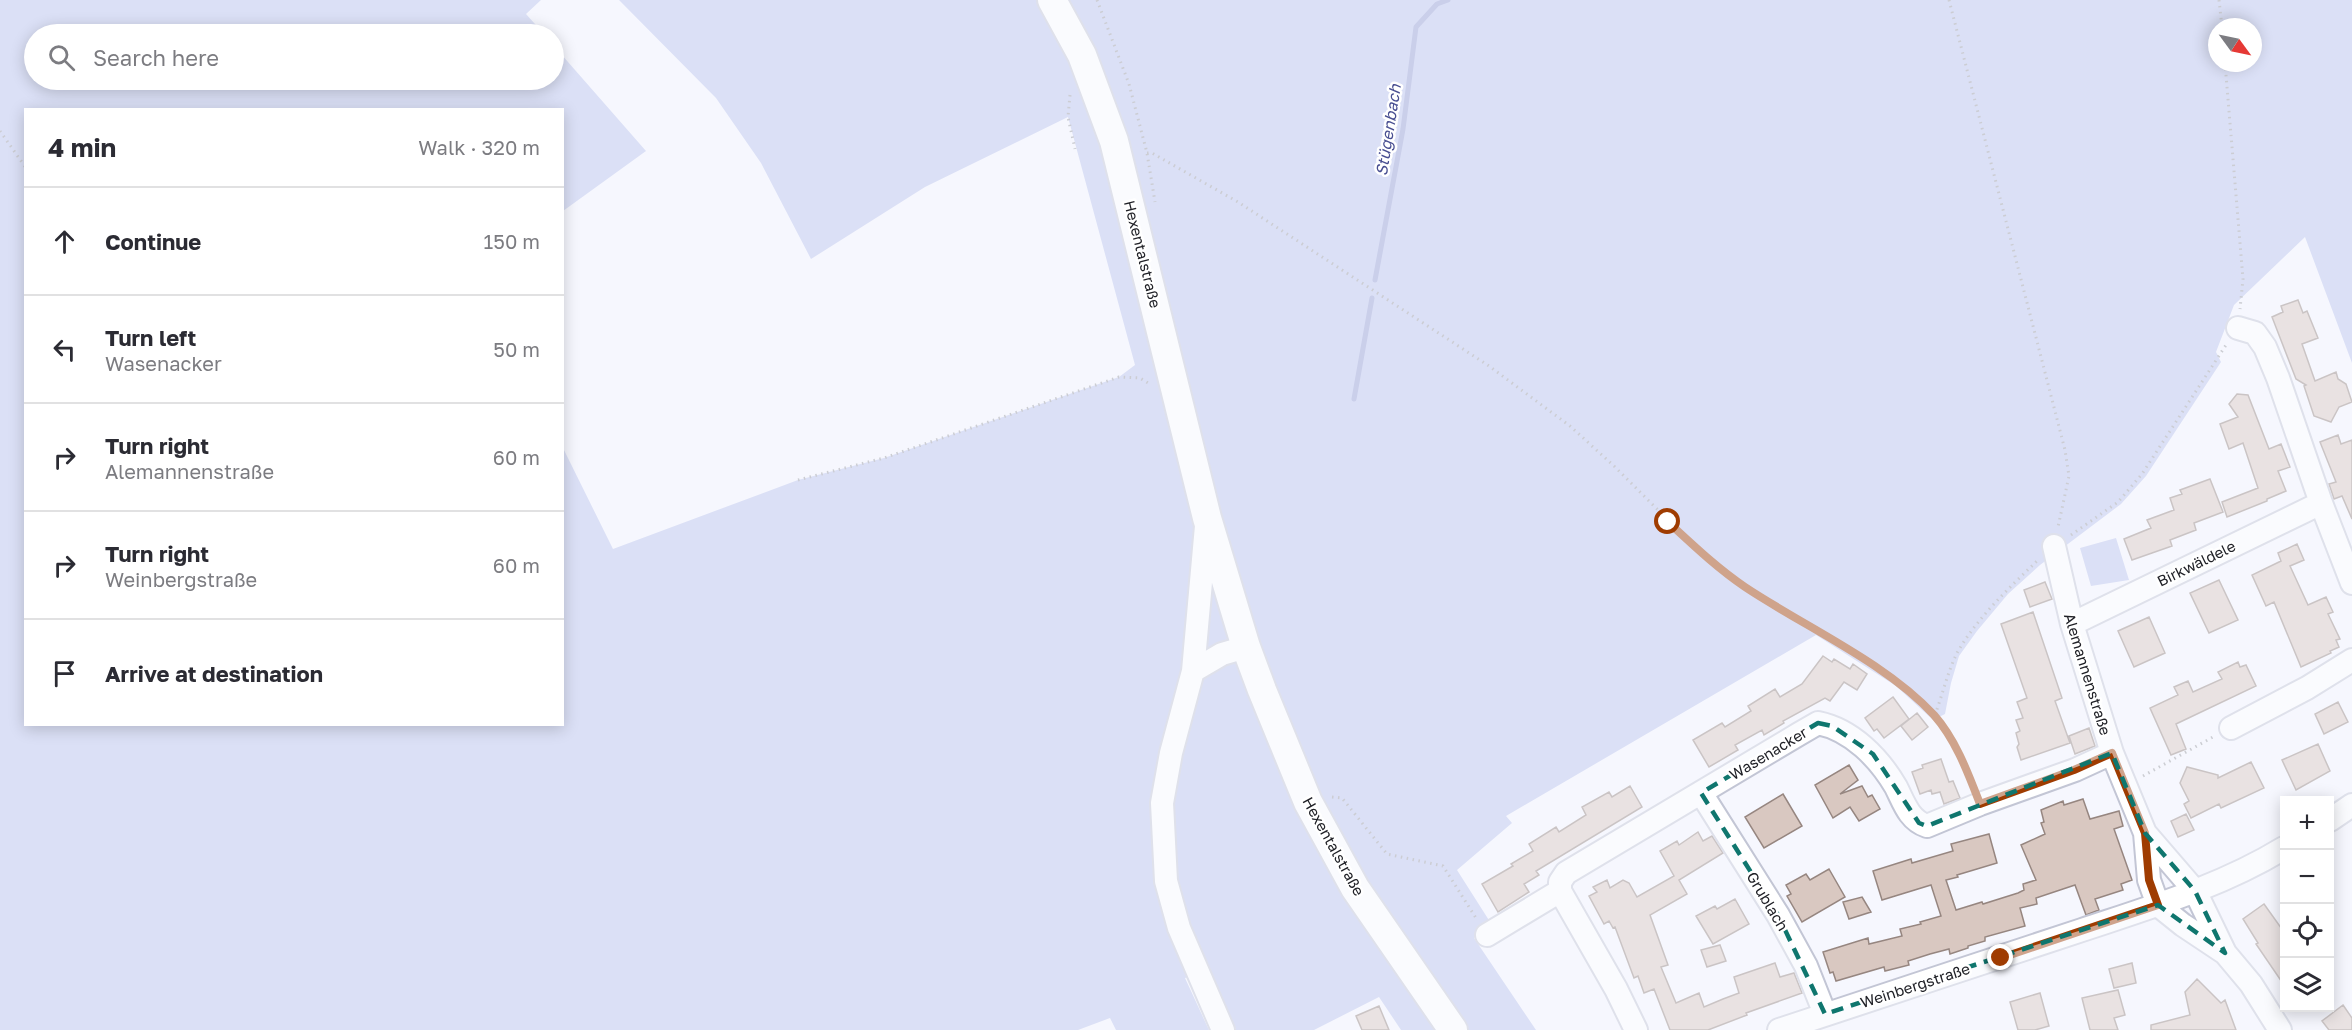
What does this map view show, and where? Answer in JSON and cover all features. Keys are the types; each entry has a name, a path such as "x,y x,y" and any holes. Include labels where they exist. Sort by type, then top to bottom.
{"main road":[{"name":"Hexentalstraße","path":"1052,0 1082,55 1114,141 1207,518 1246,647 1308,802 1356,888 1453,1030"}],"street":[{"path":"2238,328 2255,333 2265,346 2352,583"},
{"name":"Birkwäldele","path":"2072,624 2321,503"},
{"name":"Hexentalstraße","path":"1207,518 1193,671 1171,753 1162,803 1167,881 1179,928 1223,1030"},
{"name":"Alemannenstraße","path":"2054,546 2072,624 2112,753 2145,833 2149,880 2158,905 2225,953"},
{"path":"1193,671 1222,654 1246,647"},
{"path":"2231,728 2307,688 2352,660"},
{"name":"Wasenacker","path":"1560,891 1560,882 1566,873 1818,723 1833,726 1873,754 1911,816 1927,826 2074,770 2112,753"},
{"name":"Grublach","path":"1701,793 1778,915 1806,966 1825,1014"},
{"path":"2334,817 2352,805"},
{"name":"Alemannenstraße","path":"2145,833 2196,891 2225,953 2251,984 2280,1030"},
{"name":"Weinbergstraße","path":"1779,1030 2158,905 2262,862 2281,850"},
{"path":"1486,935 1560,891 1616,989 1636,1030"}],"path":[{"path":"1097,0 1129,84 1147,153 1149,173"},
{"path":"1949,0 2065,450 2069,476 2054,546"},
{"path":"2219,0 2221,18"},
{"path":"1935,716 1956,655 1972,632 2006,591 2054,546 2118,502 2168,437 2238,328 2243,279 2226,72"},
{"path":"1071,91 1068,117 1075,149"},
{"path":"0,131 24,165"},
{"path":"1147,153 1152,153 1238,202 1489,366 1570,426 1614,466 1705,557 1744,586 1897,681 1935,716 1961,756 1980,804"},
{"path":"798,480 884,458 1119,377 1140,378 1161,391 1174,387"},
{"path":"2126,785 2231,728"},
{"path":"1325,796 1342,798 1387,854 1443,866 1486,935"}],"highlighted area":[{"path":"1818,723 1832,726 1873,754 1919,823 1927,826 2112,753 2145,833 2195,891 2225,953 2158,905 1825,1014 1778,915 1701,793"}],"shaded area":[{"path":"0,0 541,0 526,14 535,24 24,24 24,90 564,90 564,57 646,151 564,210 564,108 24,108 24,726 564,726 564,450 613,549 798,480 884,458 1119,377 1135,365 1068,117 925,187 811,259 761,163 716,98 619,0 2352,0 2352,363 2305,237 2234,305 2216,352 2221,362 2146,476 2121,504 2040,565 2008,594 1977,631 1959,656 1945,714 1933,720 1896,686 1816,635 1506,816 1512,823 1457,870 1492,925 1474,938 1536,1030 1401,1030 1379,997 1314,1030 1236,1030 1210,971 1185,978 1209,1030 1116,1030 1110,1018 1078,1030 0,1030"},
{"path":"2116,538 2129,580 2091,586 2080,548"}],"building":[{"path":"2298,300 2303,313 2307,311 2318,338 2302,344 2315,381 2336,372 2338,379 2346,384 2352,402 2339,407 2331,422 2314,416 2304,386 2306,385 2296,379 2272,317 2283,312 2281,306"},
{"path":"2237,394 2248,395 2269,449 2281,444 2290,467 2278,471 2286,491 2227,517 2222,502 2258,488 2243,443 2229,449 2220,424 2238,417 2229,404"},
{"path":"2338,435 2341,444 2352,440 2352,519 2342,496 2334,499 2329,484 2336,482 2320,442"},
{"path":"2210,479 2223,512 2194,523 2196,530 2170,540 2172,546 2132,560 2124,539 2151,528 2147,520 2174,510 2170,498 2182,494 2180,490"},
{"path":"2297,544 2304,560 2290,566 2308,605 2326,597 2333,612 2328,614 2340,639 2336,640 2339,647 2330,651 2331,653 2301,667 2274,602 2266,606 2252,575 2281,561 2278,553"},
{"path":"2219,580 2238,620 2209,633 2190,593"},
{"path":"2045,582 2052,599 2030,607 2024,590"},
{"path":"2033,612 2062,698 2055,701 2070,743 2021,760 2016,733 2020,731 2016,720 2023,718 2017,702 2027,698 2001,624"},
{"path":"2149,617 2165,653 2134,667 2118,631"},
{"path":"1823,656 1832,662 1834,659 1850,669 1853,664 1867,674 1857,690 1844,682 1830,701 1825,698 1783,721 1784,723 1764,735 1762,730 1735,745 1738,750 1709,767 1693,740 1722,723 1725,727 1751,711 1748,706 1775,689 1780,697 1802,684"},
{"path":"2238,662 2240,667 2246,665 2256,686 2176,724 2186,749 2171,755 2150,708 2178,695 2174,687 2188,681 2193,692 2222,679 2218,672"},
{"path":"1893,697 1909,719 1884,738 1877,729 1874,731 1865,718"},
{"path":"2338,702 2348,722 2324,734 2315,714"},
{"path":"1917,713 1928,727 1912,740 1901,726"},
{"path":"2089,728 2095,746 2075,754 2069,736"},
{"path":"2318,744 2330,771 2296,790 2282,760"},
{"path":"1941,759 1949,782 1953,781 1960,798 1944,804 1940,792 1932,794 1931,790 1920,794 1912,772 1923,768 1922,765"},
{"path":"2251,762 2264,788 2221,808 2219,804 2191,818 2184,804 2189,801 2180,783 2187,767 2218,775 2218,778"},
{"path":"1849,765 1858,780 1840,794 1862,786 1868,797 1872,795 1880,809 1859,821 1850,807 1833,818 1815,785"},
{"path":"1630,786 1642,807 1536,871 1539,875 1524,884 1529,892 1498,912 1482,884 1533,851 1529,844 1556,827 1559,832 1586,815 1582,807 1609,792 1612,797"},
{"path":"1783,794 1802,826 1764,848 1745,817"},
{"path":"2083,799 2090,819 2119,811 2123,826 2114,829 2132,880 2121,884 2123,890 2095,899 2099,910 2086,915 2075,885 2036,898 2037,904 2020,908 2025,926 1985,937 1985,941 1968,946 1968,948 1950,954 1949,949 1908,961 1909,965 1885,971 1884,967 1836,981 1833,972 1830,973 1823,952 1868,938 1869,944 1902,936 1900,929 1941,916 1931,885 1882,900 1873,871 1911,859 1912,863 1953,851 1951,844 1989,834 1997,863 1946,880 1956,910 2018,893 2024,890 2023,884 2036,880 2021,845 2045,834 2041,823 2044,822 2041,810 2063,801 2064,805"},
{"path":"2186,814 2194,830 2178,837 2171,821"},
{"path":"1698,832 1703,841 1712,836 1723,853 1679,880 1687,894 1650,915 1668,965 1661,967 1676,1003 1699,993 1704,1007 1739,993 1734,977 1775,963 1780,977 1794,973 1802,993 1746,1013 1747,1015 1708,1030 1670,1030 1654,989 1644,993 1638,976 1634,978 1615,927 1613,928 1609,921 1604,924 1589,896 1597,892 1593,887 1607,880 1610,888 1623,880 1629,883 1637,897 1674,876 1660,851 1677,841 1679,845"},
{"path":"1829,869 1845,897 1802,922 1787,896 1791,894 1786,885 1806,874 1810,880"},
{"path":"1862,897 1871,912 1849,919 1843,902"},
{"path":"1735,899 1749,924 1713,944 1696,916 1715,906 1717,909"},
{"path":"2264,904 2280,926 2280,979 2256,944 2258,943 2243,919"},
{"path":"1720,945 1726,961 1707,967 1701,950"},
{"path":"2132,963 2136,983 2114,988 2109,969"},
{"path":"2197,979 2221,1003 2225,1000 2236,1030 2151,1030 2151,1025 2190,1015 2185,992"},
{"path":"2118,990 2125,1015 2114,1018 2118,1030 2090,1030 2082,998"},
{"path":"2040,993 2049,1026 2035,1030 2018,1030 2010,1002"},
{"path":"2343,1005 2352,1018 2352,1030 2329,1030 2322,1021"},
{"path":"1379,1006 1389,1030 1362,1030 1356,1016"}],"waterway":[{"name":"Stügenbach","path":"1375,280 1403,129 1416,27 1437,4 1448,0"},
{"name":"Stügenbach","path":"1354,399 1372,298"}],"route":[{"path":"1668,522 1705,557 1744,586 1897,681 1935,716 1961,756 1980,804 2074,770 2112,753 2145,833 2149,880 2158,905 2001,958"}]}
